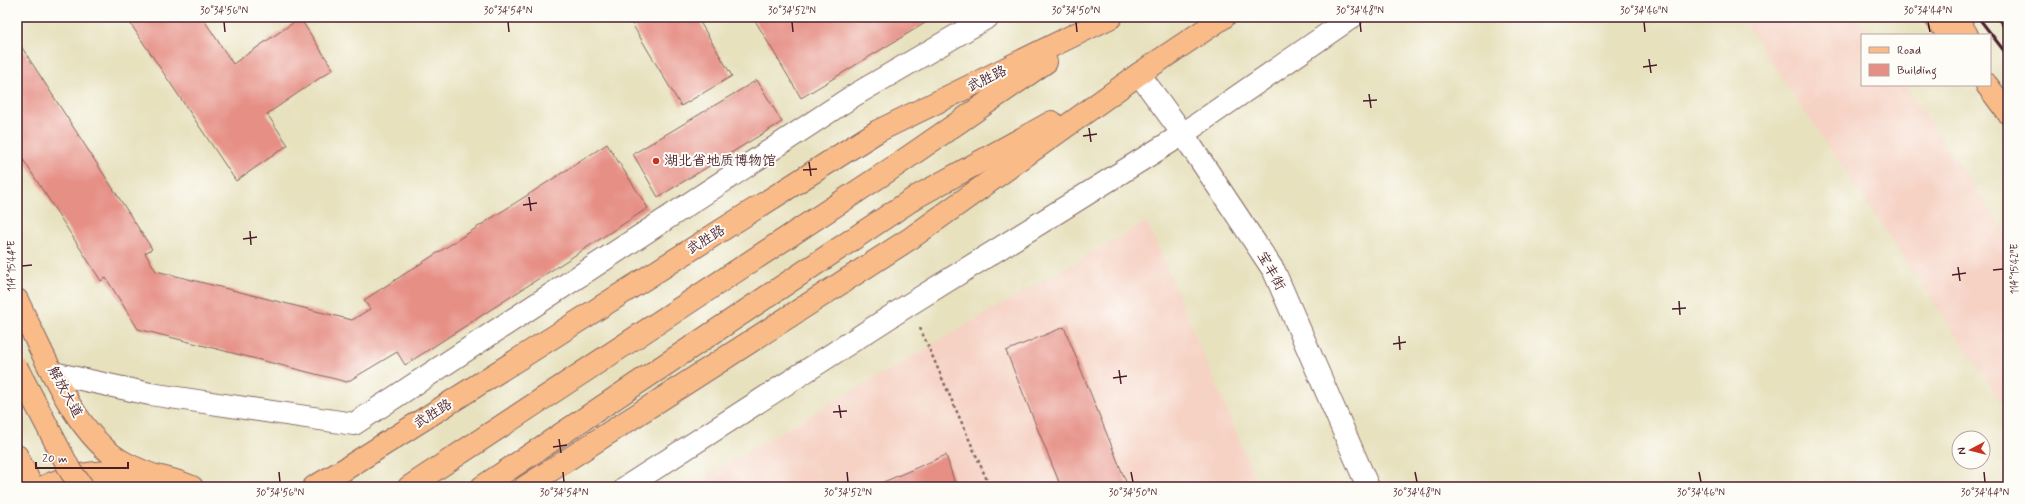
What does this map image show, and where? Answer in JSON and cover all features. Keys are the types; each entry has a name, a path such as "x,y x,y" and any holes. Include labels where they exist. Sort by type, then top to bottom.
{"main road":[{"path":"525,487 911,238 1139,74 1224,17"},
{"path":"1935,17 1948,34"},
{"path":"1956,17 1966,34"},
{"path":"409,487 891,169 1108,19"},
{"name":"武胜路","path":"314,487 342,471 878,132 1108,19"},
{"path":"482,487 916,197 1139,74"},
{"path":"1991,75 2008,102"},
{"path":"1988,86 2008,113"},
{"name":"解放大道","path":"17,300 66,401 78,419 100,444 124,463 155,476"},
{"path":"17,368 70,472 83,487"},
{"path":"17,456 32,487"},
{"path":"43,487 52,483 88,474 125,472 155,476 192,487"}],"street":[{"path":"53,373 150,394 354,424 853,96 988,17"},
{"path":"626,487 910,304 1183,134 1352,17"},
{"name":"宝丰街","path":"1139,74 1183,134 1274,271 1368,487"}],"path":[{"path":"910,304 990,487"}],"shaded area":[{"path":"1741,17 1857,17 1868,34 1861,34 1861,86 1905,86 2008,236 2008,412"},
{"path":"1147,221 1259,487 686,487"}],"building":[{"path":"126,17 202,17 233,64 300,18 333,69 267,114 288,145 236,181"},
{"path":"628,17 697,17 732,76 681,106"},
{"path":"753,17 935,17 801,98"},
{"path":"17,40 152,249 145,253 156,271 352,320 370,309 364,300 607,144 648,208 405,365 397,352 347,382 138,329 106,278 101,281 17,150"},
{"path":"757,80 782,122 658,197 633,154"},
{"path":"1064,327 1128,487 1061,487 1006,351"},
{"path":"946,455 956,487 872,487"}],"railway":[{"path":"1978,17 2008,56"},
{"path":"1997,17 2008,32"}],"place":[{"name":"湖北省地质博物馆","path":"656,161"}]}
